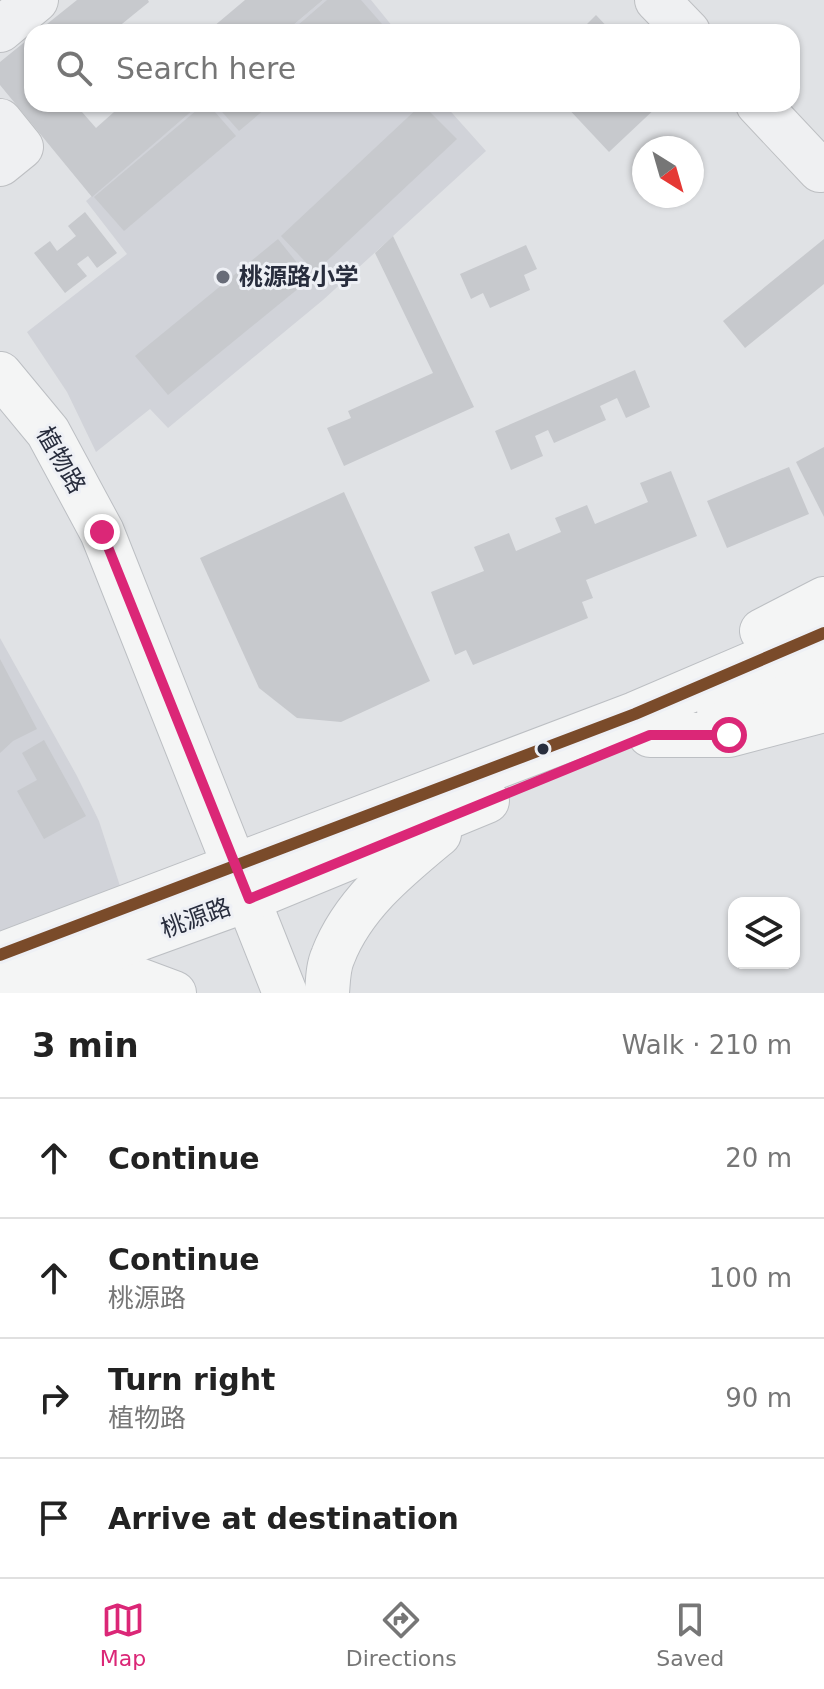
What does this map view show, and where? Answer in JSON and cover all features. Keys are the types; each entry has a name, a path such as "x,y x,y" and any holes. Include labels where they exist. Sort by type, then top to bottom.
{"main road":[{"name":"植物路","path":"0,374 48,432 102,532 285,993"},
{"path":"643,724 715,655 824,599"},
{"path":"739,687 824,633"},
{"path":"739,687 824,667"},
{"name":"桃源路","path":"12,974 739,687"},
{"path":"643,724 729,735 824,710"},
{"name":"桃源路","path":"242,882 471,807 643,724"},
{"path":"327,993 332,957 362,905 400,866 471,807"},
{"path":"12,974 131,977 174,993"}],"lane":[{"path":"0,30 36,0"},
{"path":"657,0 680,24"},
{"path":"766,112 820,170"},
{"path":"0,121 21,147 0,164"}],"shaded area":[{"path":"323,0 371,0 390,24 294,24"},
{"name":"桃源路小学","path":"191,112 451,112 486,151 323,300 168,428 150,409 96,452 67,392 27,332 127,254 86,201"},
{"path":"0,638 99,821 120,886 0,931"}],"building":[{"path":"77,0 149,2 122,24 47,24"},
{"path":"245,0 323,0 294,24 216,24"},
{"path":"327,0 361,0 382,24 299,24"},
{"path":"596,15 604,24 587,24"},
{"path":"24,42 24,112 82,112 96,128 114,112 191,112 92,197 0,85 0,62"},
{"path":"195,112 215,112 236,136 124,231 94,197"},
{"path":"222,112 262,112 239,131"},
{"path":"413,112 430,112 457,139 315,272 281,236"},
{"path":"572,112 652,112 609,152"},
{"path":"85,212 117,253 97,268 88,256 77,264 87,276 65,293 34,253 50,241 57,251 76,236 68,226"},
{"path":"393,236 474,407 344,466 327,428 351,418 348,411 433,373 375,253"},
{"path":"278,239 310,279 168,395 135,356"},
{"path":"824,239 824,284 745,348 723,321"},
{"path":"526,245 537,269 524,275 530,290 490,308 483,293 471,299 460,274"},
{"path":"635,370 650,407 626,418 617,398 600,406 606,420 554,443 548,430 535,436 543,456 511,470 495,431"},
{"path":"824,447 824,517 796,462"},
{"path":"789,467 809,514 727,548 707,501"},
{"path":"671,471 697,536 586,580 593,598 582,602 588,618 473,665 466,650 455,655 431,592 484,571 474,547 509,533 516,551 561,532 555,518 587,505 595,524 648,502 640,483"},
{"path":"344,492 430,681 341,722 297,718 259,688 200,558"},
{"path":"0,659 37,729 13,741 0,753"},
{"path":"44,740 86,816 44,839 17,791 37,780 22,753"}],"transit line":[{"path":"0,955 635,714 824,633"}],"place":[{"name":"桃源路小学","path":"223,277"}],"route":[{"path":"102,532 249,899 650,735 729,735"}]}
